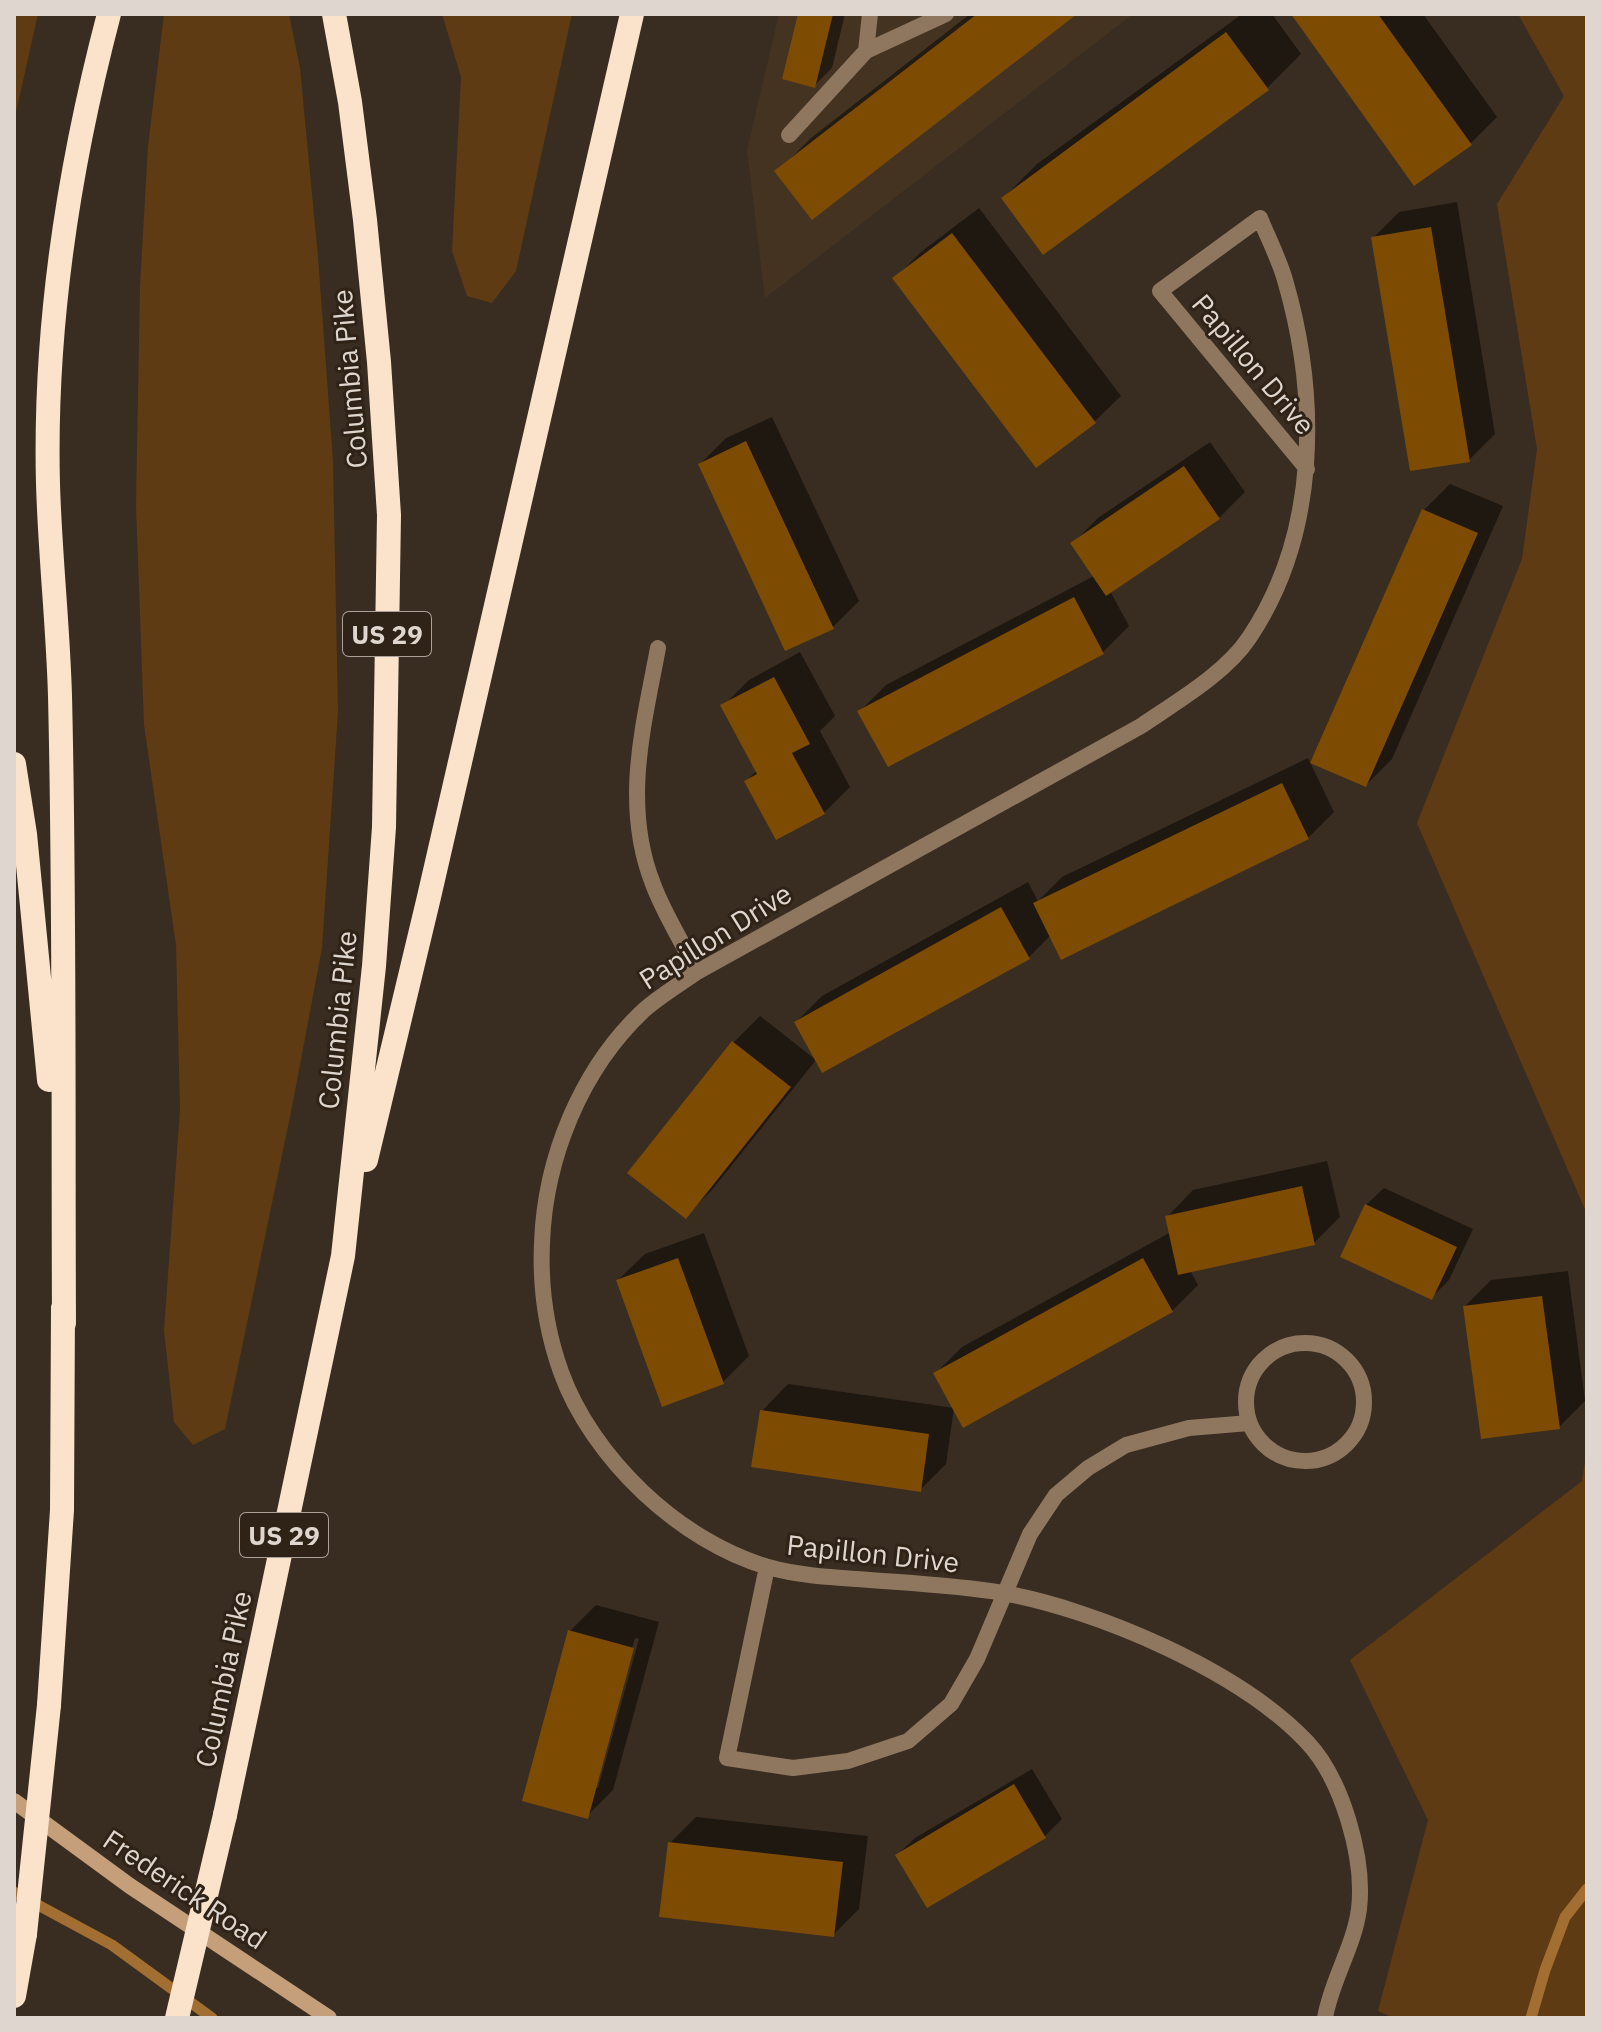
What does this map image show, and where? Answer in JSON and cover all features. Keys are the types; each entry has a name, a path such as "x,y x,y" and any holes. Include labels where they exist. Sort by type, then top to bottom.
{"highway":[{"path":"14,1996 25,1934 49,1705 62,1510 64,1323 60,694 48,483 52,335 93,74 109,14"},
{"name":"Columbia Pike","path":"177,2018 225,1815 343,1256 374,966 384,827 389,515 379,362 365,220 350,102 334,14"},
{"path":"343,1256 429,897 632,14"},
{"path":"14,764 25,834 49,1077 64,1323"}],"main road":[{"name":"Frederick Road","path":"14,1801 130,1886 329,2018"}],"street":[{"path":"866,51 870,14"},
{"path":"789,135 866,51 946,14"},
{"name":"Papillon Drive","path":"1307,469 1160,291 1260,218 1285,277 1297,327 1307,398 1307,469 1295,535 1274,592 1248,640 1206,682 1141,726 697,972 645,1009 604,1056 575,1105 553,1170 543,1223 541,1279 561,1373 585,1421 617,1466 660,1508 709,1542 767,1567 818,1576 1004,1593 1085,1615 1195,1662 1248,1693 1309,1743 1332,1777 1348,1815 1357,1862 1359,1909 1325,2018"},
{"path":"658,648 636,761 637,822 652,883 697,972"},
{"path":"1308,1342 1327,1346 1344,1357 1357,1372 1364,1391 1364,1410 1358,1429 1339,1450 1312,1461 1292,1459 1274,1453 1259,1440 1249,1423 1245,1403 1248,1384 1257,1367 1271,1353 1289,1344 1308,1342"},
{"path":"767,1567 727,1758 793,1768 848,1761 908,1741 951,1704 977,1659 1030,1534 1056,1495 1088,1468 1126,1445 1189,1428 1249,1423"}],"shaded area":[{"path":"14,14 38,14 14,121"},
{"path":"164,14 289,14 300,68 333,461 338,712 322,948 225,1429 193,1445 174,1422 164,1330 180,1110 176,945 144,725 136,505 140,286 148,146"},
{"path":"442,14 572,14 516,271 492,303 467,296 452,251 461,77"},
{"path":"779,14 1133,14 765,298 747,150"},
{"path":"1518,14 1587,14 1587,1214 1417,823 1522,559 1537,449 1497,204 1564,96"},
{"path":"1587,1449 1587,2018 1394,2018 1378,2011 1428,1820 1350,1660 1582,1481"}],"building":[{"path":"798,14 833,14 815,88 782,79"},
{"path":"977,14 1077,14 812,220 774,171"},
{"path":"1291,14 1378,14 1472,145 1414,186"},
{"path":"1226,32 1269,90 1043,255 1001,198"},
{"path":"1431,227 1470,462 1410,471 1371,237"},
{"path":"952,233 1096,423 1036,468 892,278"},
{"path":"746,441 834,629 785,651 698,464"},
{"path":"1184,466 1220,519 1106,596 1070,543"},
{"path":"1422,509 1478,533 1366,787 1310,763"},
{"path":"1074,597 1104,654 888,767 857,711"},
{"path":"774,677 810,744 792,753 825,814 776,840 744,781 757,774 720,705"},
{"path":"1282,783 1309,839 1061,960 1033,903"},
{"path":"1001,907 1030,959 822,1073 794,1022"},
{"path":"732,1041 791,1087 686,1219 627,1173"},
{"path":"1302,1186 1315,1245 1178,1275 1165,1216"},
{"path":"1365,1204 1457,1247 1432,1300 1340,1257"},
{"path":"678,1258 724,1384 662,1407 616,1280"},
{"path":"1143,1258 1173,1312 963,1428 933,1373"},
{"path":"1542,1296 1560,1429 1481,1439 1463,1306"},
{"path":"760,1410 929,1434 921,1492 751,1467"},
{"path":"568,1630 634,1648 588,1819 522,1801"},
{"path":"1014,1784 1046,1838 927,1908 895,1855"},
{"path":"668,1842 843,1862 834,1937 659,1917"}],"waterway":[{"path":"1531,2018 1565,1917 1587,1889"},
{"path":"14,1892 112,1945 212,2018"}]}
